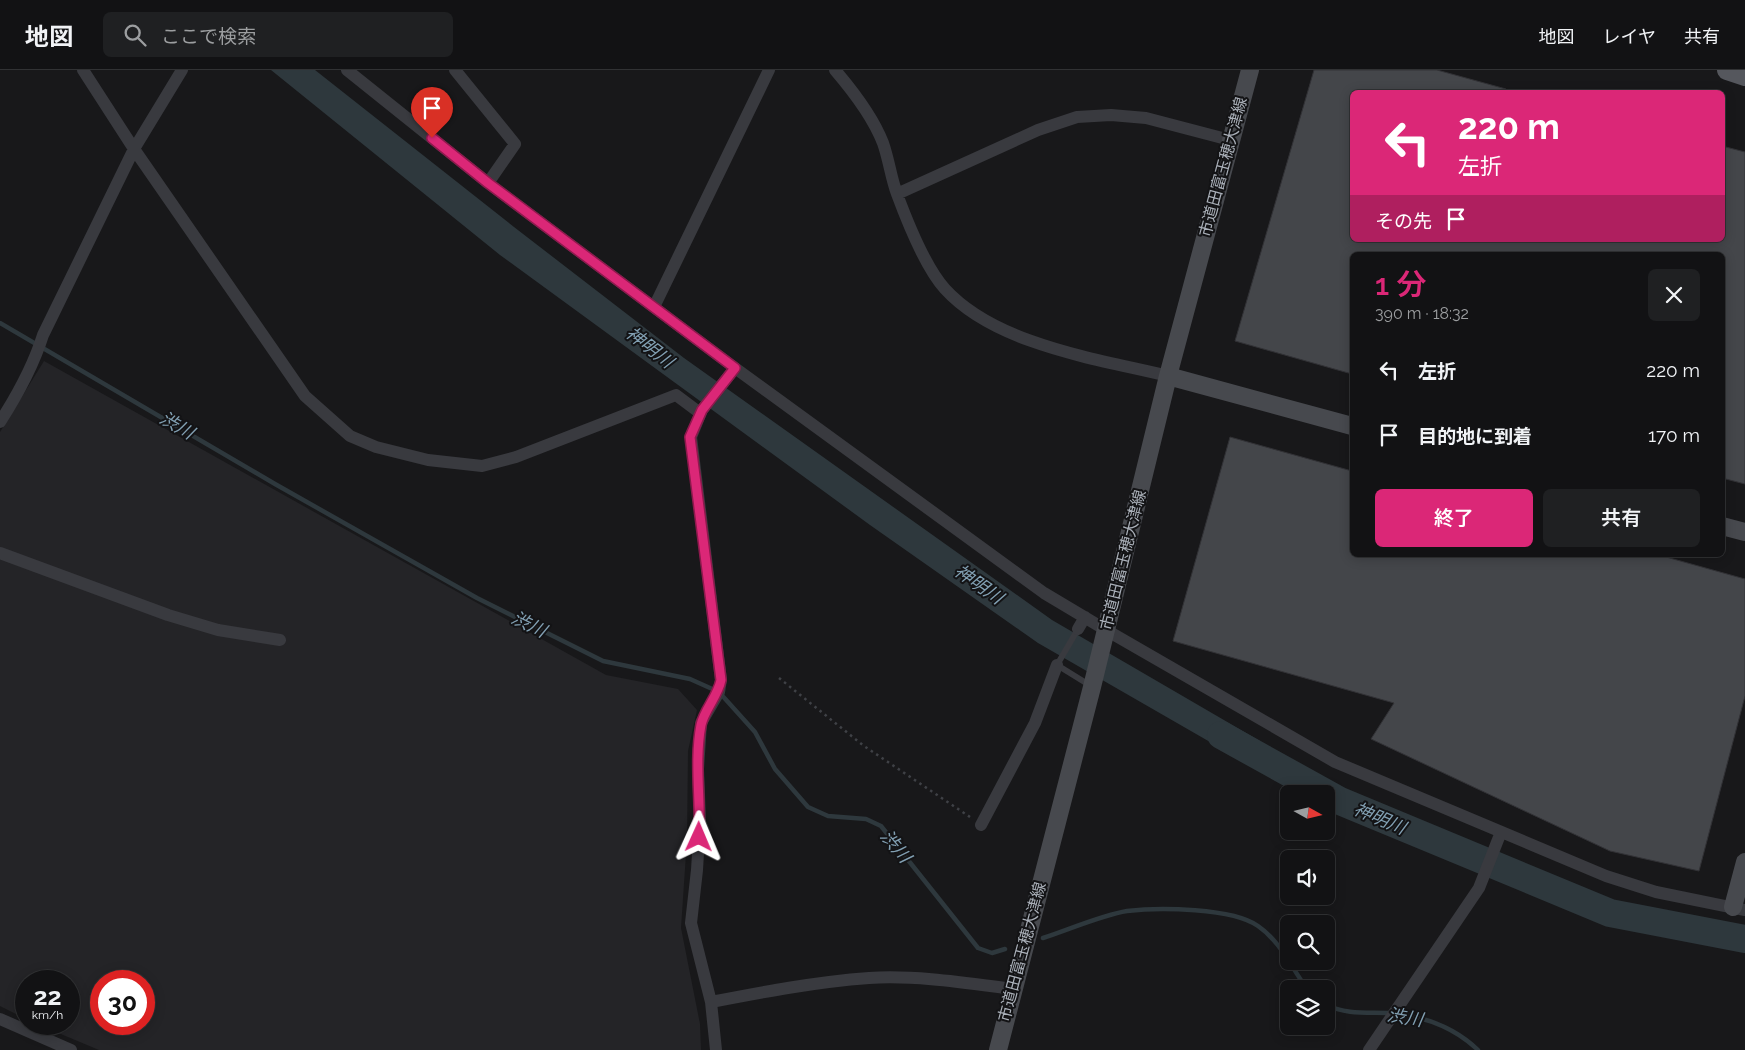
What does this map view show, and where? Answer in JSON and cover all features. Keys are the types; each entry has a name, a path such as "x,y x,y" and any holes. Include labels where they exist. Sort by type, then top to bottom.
{"main road":[{"path":"1727,70 1745,76"}],"street":[{"path":"83,70 134,149 305,396 350,436 376,447 428,460 482,466 516,457 676,395 701,411"},
{"path":"0,422 22,387 36,357 43,334 134,149 182,70"},
{"path":"347,70 488,183 654,308 732,372 1044,593 1085,618 1105,636 1335,762 1500,837 1628,883 1656,892 1739,909 1745,862"},
{"path":"455,70 515,144 488,183"},
{"path":"654,308 769,70"},
{"path":"835,70 866,111 883,143 896,194 931,268 945,289 985,319 1038,344 1168,376 1350,425"},
{"name":"市道田富玉穂大津線","path":"998,1050 1105,636 1168,376 1250,70"},
{"path":"896,194 1038,130 1077,117 1111,115 1146,118 1230,140"},
{"path":"716,1050 711,1002 691,923 700,820 698,769 701,723 718,692 721,680 690,437 701,411 732,372"},
{"path":"1725,527 1745,532"},
{"path":"0,553 168,615 218,630 280,640"},
{"path":"1078,630 1085,618"},
{"path":"981,825 1035,723 1058,662"},
{"path":"1369,1050 1479,888 1500,837"},
{"path":"711,1002 793,986 870,978 941,981 1013,988"},
{"path":"0,1019 71,1050"}],"lane":[{"path":"1078,630 1058,662 1092,685"}],"path":[{"path":"780,678 864,746 981,825"}],"shaded area":[{"path":"44,361 606,675 678,689 697,710 688,751 687,839 681,928 700,1024 701,1050 99,1050 63,1035 80,1035 80,970 15,970 15,1014 0,1006 0,432"}],"water":[{"path":"271,70 315,70 684,358 1052,620 1260,741 1250,765 1038,643 870,525 500,255"}],"building":[{"path":"1314,70 1437,70 1506,89 1350,90 1350,242 1725,242 1725,147 1745,152 1745,484 1725,479 1725,252 1350,252 1350,373 1235,341"},
{"path":"1230,437 1350,470 1350,557 1666,557 1745,579 1745,696 1699,871 1610,851 1371,739 1394,703 1173,641"}],"waterway":[{"name":"渋川","path":"0,323 275,484 477,598 603,661 690,679 719,692 755,732 775,769 808,807 828,816 866,819 881,826 978,948 992,953 1005,949"},
{"name":"神明川","path":"1221,735 1340,801 1610,913 1745,939"},
{"name":"渋川","path":"1043,938 1096,919 1127,911 1176,909 1214,912 1247,920 1266,932 1279,947 1301,980"},
{"name":"渋川","path":"1335,1008 1350,1012 1390,1013 1426,1020 1459,1035 1478,1050"}],"route":[{"path":"432,138 488,183 735,368 700,413 690,437 721,680 718,692 701,723 698,769 699,837"}]}
